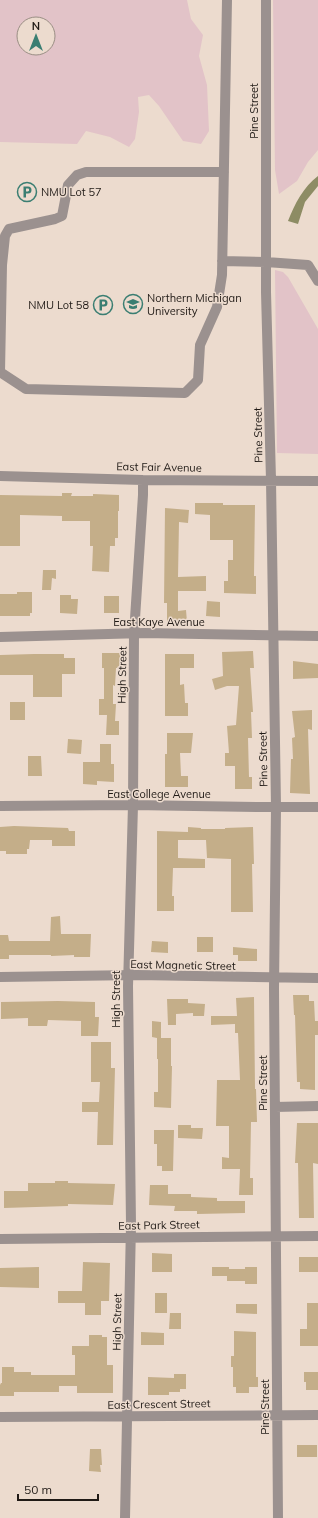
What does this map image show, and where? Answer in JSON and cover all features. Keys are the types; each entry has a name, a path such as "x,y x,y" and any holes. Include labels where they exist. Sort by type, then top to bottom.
{"street":[{"path":"224,172 86,172 77,175 68,185 62,216 55,219 9,229 5,236 2,265 0,372 26,389 185,393 198,380 200,345 218,307 222,275 222,261 224,172 227,0"},
{"name":"Pine Street","path":"266,0 266,262 276,807 274,978 278,1518"},
{"path":"222,261 313,264 318,281"},
{"name":"East Fair Avenue","path":"0,476 143,480 318,481"},
{"name":"High Street","path":"125,1518 130,1238 129,976 133,805 134,634 143,480"},
{"name":"East Kaye Avenue","path":"0,637 134,634 318,636"},
{"name":"East College Avenue","path":"0,806 133,805 318,807"},
{"name":"East Magnetic Street","path":"0,977 129,976 318,978"},
{"path":"275,1107 318,1106"},
{"name":"East Park Street","path":"0,1239 318,1236"},
{"name":"East Crescent Street","path":"0,1418 318,1415"}],"shaded area":[{"path":"0,0 187,0 191,19 203,35 199,56 207,85 209,131 201,144 183,141 159,106 149,95 138,97 139,112 135,139 129,147 110,137 86,131 77,144 0,142"},
{"path":"273,0 318,0 318,150 308,162 297,181 279,194 275,170"},
{"path":"318,176 318,186 305,202 298,224 288,221 300,196 308,185"},
{"path":"275,270 283,272 288,277 318,329 318,454 277,453"}],"building":[{"path":"62,493 72,493 71,496 93,496 93,494 119,495 118,538 115,538 115,546 110,546 109,572 92,571 93,546 90,546 90,521 62,521 62,516 20,515 20,546 0,546 0,495 62,496"},
{"path":"195,503 255,505 254,576 256,576 256,594 224,593 224,581 228,581 228,560 233,560 233,540 210,540 210,515 195,514"},
{"path":"165,508 189,510 188,523 179,522 178,577 206,576 206,591 178,591 178,611 186,610 187,622 167,622 167,603 164,603"},
{"path":"43,570 56,570 56,579 52,578 51,590 42,590"},
{"path":"17,592 32,592 32,613 30,613 30,616 0,616 0,594 17,594"},
{"path":"60,595 71,595 71,599 78,599 77,614 60,613"},
{"path":"104,596 119,596 119,613 104,613"},
{"path":"207,601 220,602 220,617 206,616"},
{"path":"253,651 254,668 250,668 253,712 251,712 252,738 248,738 249,777 252,777 252,789 235,789 235,766 225,766 225,753 229,753 227,726 236,725 239,686 227,686 215,690 212,679 223,676 222,652"},
{"path":"102,653 121,653 120,668 116,668 115,686 113,685 113,704 116,704 115,721 119,721 119,735 106,735 107,715 99,715 99,699 104,699 104,668 102,668"},
{"path":"64,654 64,658 75,658 75,674 62,674 62,697 33,697 33,675 0,675 0,655"},
{"path":"165,654 194,654 194,668 180,668 180,685 184,684 185,703 188,703 188,716 165,716"},
{"path":"293,661 318,664 318,678 293,679"},
{"path":"10,702 25,702 25,720 10,720"},
{"path":"312,710 312,730 308,729 310,794 290,793 291,759 293,759 292,738 295,737 292,711"},
{"path":"167,733 193,733 191,753 180,753 181,776 188,776 188,787 165,787 165,754 167,754"},
{"path":"68,739 82,740 81,754 67,753"},
{"path":"100,744 111,744 111,764 114,764 114,782 97,781 97,785 83,784 83,762 100,762"},
{"path":"28,756 41,756 42,776 28,776"},
{"path":"14,826 68,828 69,831 75,831 75,846 52,846 52,840 30,840 27,854 6,854 6,851 0,851 0,827"},
{"path":"188,827 201,829 225,829 253,827 253,912 231,912 231,859 207,858 206,840 178,840 178,858 205,859 205,868 173,868 172,896 174,896 174,911 157,911 157,831 188,832"},
{"path":"60,916 61,934 91,934 90,957 74,957 74,955 9,955 9,959 0,959 0,935 8,935 9,941 50,941 51,917"},
{"path":"197,937 213,937 213,952 197,952"},
{"path":"152,941 168,942 168,953 151,952"},
{"path":"233,947 257,949 257,961 238,961 238,955 233,955"},
{"path":"293,995 309,995 309,1001 314,1001 315,1021 318,1021 318,1035 315,1035 315,1090 300,1089 300,1082 297,1082"},
{"path":"254,997 255,1089 257,1122 251,1122 250,1178 253,1178 253,1195 239,1195 240,1169 222,1169 222,1157 229,1158 229,1126 216,1126 217,1080 240,1080 238,1033 235,1033 235,1024 211,1025 211,1016 237,1016 236,998"},
{"path":"167,999 188,999 188,1003 205,1004 204,1016 193,1016 193,1013 176,1014 176,1025 168,1025"},
{"path":"1,1002 95,1002 95,1017 99,1017 98,1036 81,1036 81,1021 48,1020 47,1026 28,1026 28,1018 1,1019"},
{"path":"152,1021 161,1022 161,1038 171,1038 171,1108 154,1107 154,1092 158,1092 158,1059 157,1038 152,1037"},
{"path":"91,1042 111,1042 111,1068 115,1068 113,1145 97,1145 98,1112 82,1112 82,1102 99,1102 100,1082 91,1082"},
{"path":"297,1123 318,1123 318,1164 313,1163 314,1218 299,1218 298,1163 295,1163"},
{"path":"178,1125 191,1125 191,1128 203,1128 202,1139 178,1138"},
{"path":"154,1130 174,1130 173,1171 162,1171 162,1166 157,1166 157,1144 154,1144"},
{"path":"55,1181 68,1181 68,1183 115,1184 113,1205 68,1204 68,1206 4,1208 4,1191 28,1191 28,1183 55,1183"},
{"path":"150,1185 168,1185 168,1194 191,1194 191,1197 217,1198 217,1201 245,1201 245,1213 197,1214 197,1211 174,1211 175,1206 149,1205"},
{"path":"152,1253 172,1254 172,1272 152,1272"},
{"path":"299,1257 318,1257 318,1272 299,1272"},
{"path":"83,1262 110,1263 109,1301 101,1301 101,1315 85,1315 85,1303 58,1303 58,1291 82,1291"},
{"path":"39,1267 39,1288 0,1287 0,1268"},
{"path":"212,1267 245,1269 245,1267 257,1267 257,1284 245,1284 245,1281 227,1281 227,1276 212,1276"},
{"path":"155,1293 167,1293 167,1313 155,1313"},
{"path":"307,1303 318,1303 318,1346 300,1346 300,1329 307,1329"},
{"path":"236,1304 257,1304 257,1314 236,1313"},
{"path":"170,1313 181,1313 181,1329 169,1329"},
{"path":"234,1331 256,1332 256,1377 258,1377 258,1387 249,1387 249,1393 236,1393 236,1387 233,1387 233,1367 231,1367 231,1356 234,1356"},
{"path":"141,1332 164,1333 164,1345 141,1345"},
{"path":"89,1335 102,1335 102,1337 107,1337 107,1365 113,1365 113,1393 77,1393 77,1386 59,1386 59,1392 14,1392 14,1396 0,1396 2,1367 14,1367 14,1372 31,1372 31,1375 75,1375 75,1355 72,1355 72,1346 89,1346"},
{"path":"304,1372 318,1372 318,1390 306,1390"},
{"path":"174,1374 186,1374 186,1389 180,1389 180,1392 169,1392 169,1395 148,1395 148,1377 174,1378"},
{"path":"297,1445 317,1445 317,1457 297,1457"},
{"path":"90,1449 101,1449 101,1472 89,1471"}],"place":[{"name":"NMU Lot 57","path":"27,192"},
{"name":"Northern Michigan University","path":"133,304"},
{"name":"NMU Lot 58","path":"103,305"}]}
